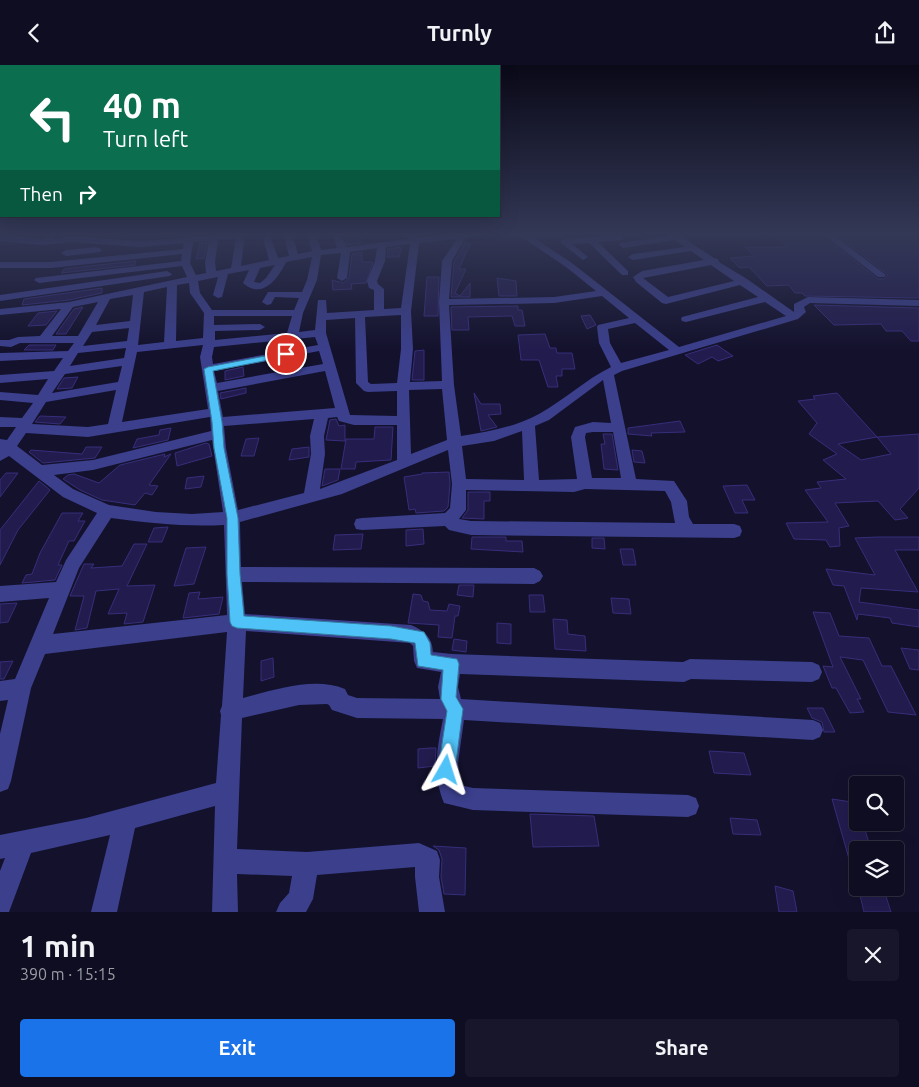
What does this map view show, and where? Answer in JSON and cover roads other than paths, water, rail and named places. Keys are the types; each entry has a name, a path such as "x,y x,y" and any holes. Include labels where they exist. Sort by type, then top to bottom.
{"street":[{"path":"27,295 45,273"},
{"path":"39,280 101,273"},
{"path":"0,298 180,273"},
{"path":"0,312 69,305 172,283 188,273"},
{"path":"190,273 196,293 209,313 209,338 206,357 217,422 219,448 232,518 233,574 237,622 226,791 225,912"},
{"path":"198,273 211,275 224,273 218,295"},
{"path":"253,273 248,283 252,285 271,282 274,273"},
{"path":"292,336 298,311 313,273"},
{"path":"342,273 342,278"},
{"path":"375,273 372,281 373,286 379,289 379,313"},
{"path":"404,462 403,387 407,349 406,311 409,273"},
{"path":"362,524 449,519 458,510 455,442 448,385 444,302 446,273"},
{"path":"578,273 678,351"},
{"path":"651,273 642,274 638,277 639,280 666,301 744,281"},
{"path":"732,273 794,317"},
{"path":"878,273 881,275"},
{"path":"170,345 172,283"},
{"path":"114,427 131,351 139,290"},
{"path":"444,302 554,300 604,293"},
{"path":"267,302 272,294 305,295"},
{"path":"107,296 74,352 23,425 3,449 14,452 68,493 107,511 156,518 192,520 232,518 337,490 455,442 494,436 528,424 544,417 596,379 613,371 794,317 800,312 798,306 808,300 919,303"},
{"path":"686,319 768,298"},
{"path":"44,340 69,305"},
{"path":"209,313 322,309 360,314 406,311"},
{"path":"322,309 320,333 344,418 349,420 403,421"},
{"path":"360,314 362,383 364,386 368,388 448,385"},
{"path":"630,484 619,428 611,357 602,334 602,327 637,319"},
{"path":"135,324 44,340 18,340 5,343 0,356 131,351 260,327"},
{"path":"209,338 292,336 320,333"},
{"path":"208,369 324,347"},
{"path":"0,388 5,378 59,373 131,351"},
{"path":"212,388 330,366"},
{"path":"0,396 41,399 124,385"},
{"path":"0,422 88,432 114,427 217,422 343,412"},
{"path":"311,497 318,454 317,436 322,414"},
{"path":"39,471 93,465 217,422"},
{"path":"528,424 532,486"},
{"path":"584,483 578,437 580,430 593,427 619,428"},
{"path":"458,484 532,486 574,486 584,483 669,485 679,501 681,519 689,529"},
{"path":"0,781 21,688 72,565 107,511"},
{"path":"449,519 455,525 471,528 734,531"},
{"path":"233,574 534,576"},
{"path":"0,594 63,589"},
{"path":"40,645 237,622 411,634 419,637 423,643 424,661 452,664 684,672 690,669 812,671"},
{"path":"452,664 448,685 449,699 456,709 447,757 446,783 452,795 472,799 688,806"},
{"path":"0,691 21,688"},
{"path":"230,711 284,698 330,693 338,695 339,703 357,708 456,709 813,729"},
{"path":"0,904 12,845 126,819 226,791"},
{"path":"104,912 126,819"},
{"path":"224,861 307,864 419,855 428,860 427,877 432,912"},
{"path":"289,912 300,899 307,864"}]}
